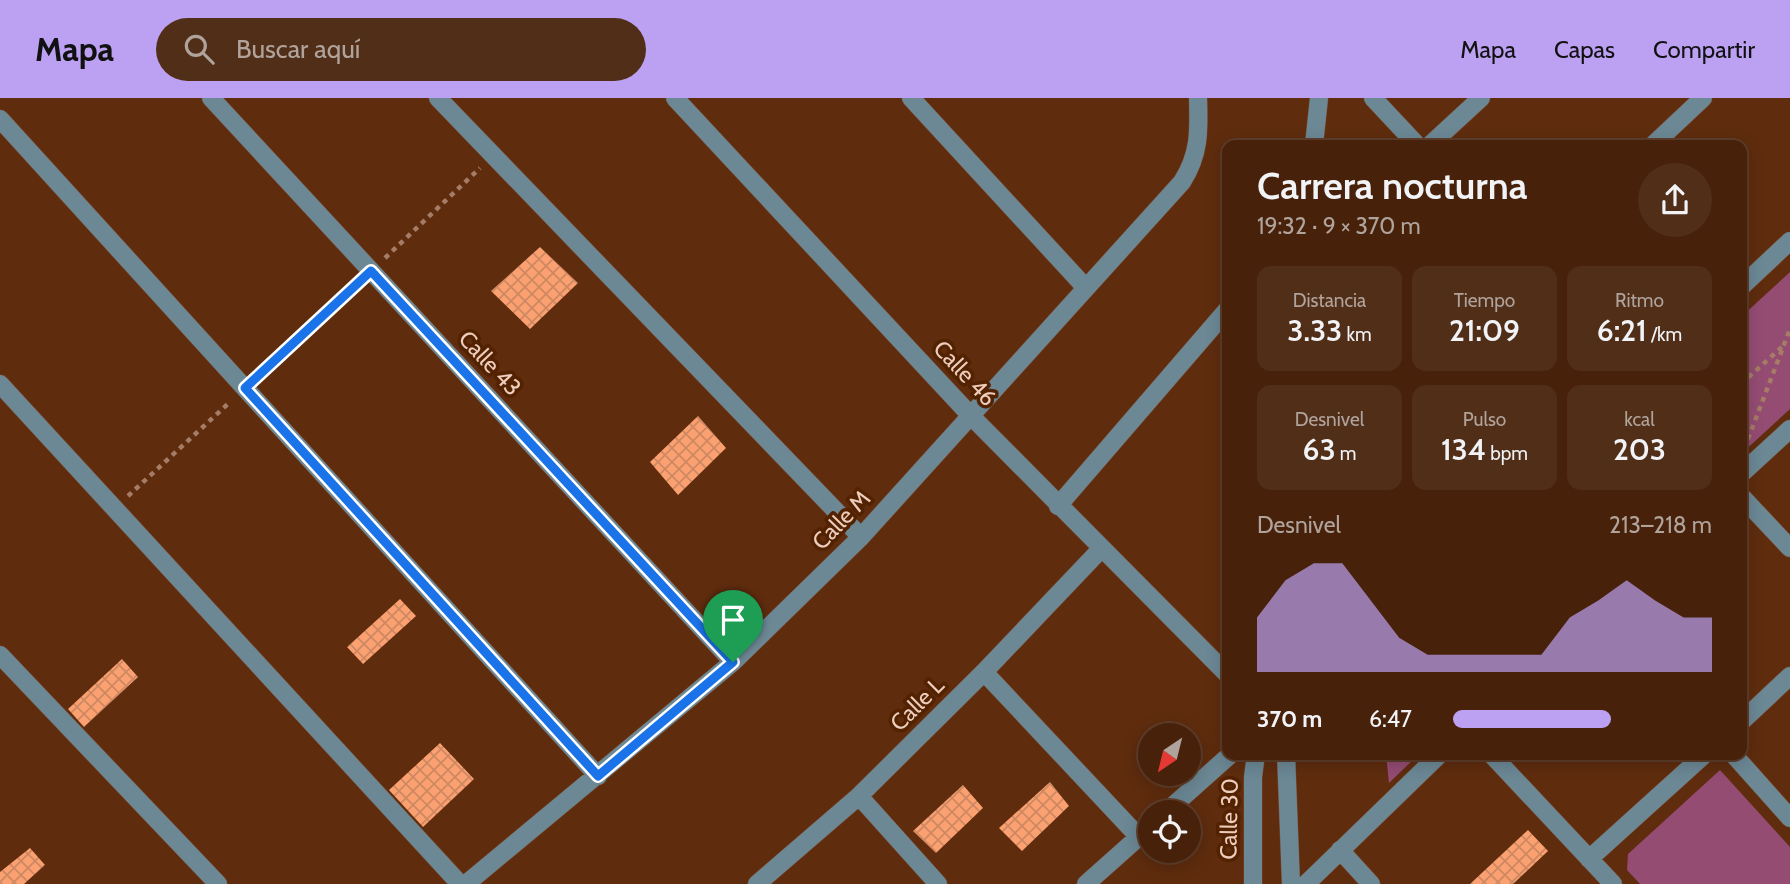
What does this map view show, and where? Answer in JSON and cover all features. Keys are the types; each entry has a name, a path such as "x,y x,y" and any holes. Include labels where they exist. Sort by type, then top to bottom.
{"street":[{"name":"Calle 43","path":"211,98 733,662"},
{"path":"438,98 861,537"},
{"name":"Calle 46","path":"676,98 972,417 1222,669"},
{"path":"911,98 1086,288"},
{"name":"Calle M","path":"466,884 733,662 861,537 1182,182 1195,158 1199,141 1198,98"},
{"path":"1315,140 1319,98"},
{"path":"1373,98 1412,140"},
{"path":"1435,140 1481,98"},
{"path":"1658,140 1703,98"},
{"path":"0,120 598,776"},
{"path":"1747,281 1790,241"},
{"path":"1058,506 1222,316"},
{"path":"0,384 460,884"},
{"path":"1747,468 1790,429"},
{"path":"1747,502 1790,548"},
{"name":"Calle L","path":"757,884 859,796 984,672 1101,549"},
{"path":"0,655 218,884"},
{"path":"984,672 1138,826"},
{"path":"1747,716 1790,676"},
{"path":"1179,800 1223,760"},
{"name":"Calle 30","path":"1253,884 1255,760"},
{"path":"1286,760 1291,884"},
{"path":"1306,884 1434,760"},
{"path":"1497,760 1613,884"},
{"path":"1589,859 1698,760"},
{"path":"1738,760 1790,818"},
{"path":"859,796 938,884"},
{"path":"1086,884 1138,837"},
{"path":"1340,850 1371,884"}],"path":[{"path":"115,509 494,155"},
{"path":"1747,441 1790,329"},
{"path":"1747,379 1784,346"}],"shaded area":[{"path":"1790,272 1790,409 1747,448 1747,311"},
{"path":"1387,760 1413,760 1389,783"},
{"path":"1720,770 1790,847 1790,884 1640,884 1627,870 1628,854"}],"building":[{"path":"540,247 578,283 530,329 491,291"},
{"path":"698,416 726,448 678,495 650,462"},
{"path":"400,599 416,616 363,664 347,647"},
{"path":"122,659 138,677 84,727 68,709"},
{"path":"440,743 474,779 423,827 389,790"},
{"path":"1050,782 1069,806 1022,851 999,828"},
{"path":"963,785 983,808 936,853 913,831"},
{"path":"1528,830 1548,851 1513,884 1470,884"},
{"path":"30,848 45,865 24,884 0,884 0,872"}],"route":[{"path":"371,271 733,662 598,776 245,388 371,271"}]}
